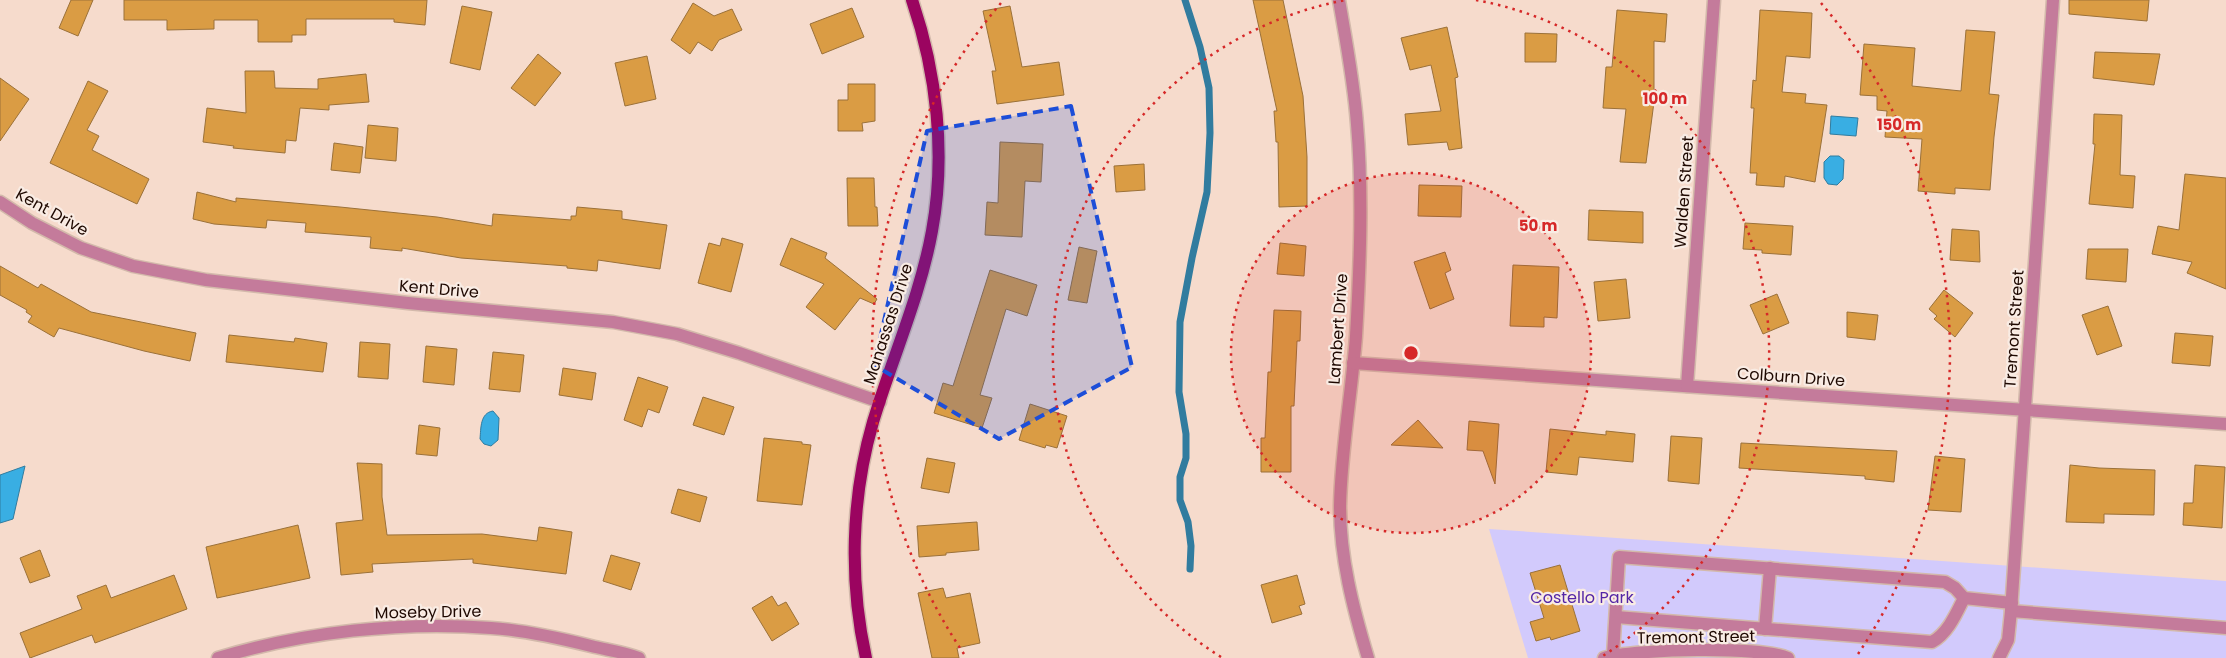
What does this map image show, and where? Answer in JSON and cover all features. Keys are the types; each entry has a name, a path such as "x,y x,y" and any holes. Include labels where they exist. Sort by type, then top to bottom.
{"main road":[{"name":"Manassas Drive","path":"866,658 856,592 855,530 862,471 880,402 908,324 926,258 932,229 938,167 939,130 929,67 912,0"}],"street":[{"name":"Lambert Drive","path":"1338,0 1348,49 1357,123 1360,177 1356,327 1340,505 1342,551 1352,602 1368,658"},
{"name":"Walden Street","path":"1687,386 1714,0"},
{"name":"Tremont Street","path":"1998,658 2008,640 2011,607 2053,0"},
{"name":"Kent Drive","path":"0,202 32,223 81,248 133,266 206,280 408,303 613,322 677,334 739,353 880,402"},
{"name":"Colburn Drive","path":"1353,363 2226,424"},
{"path":"1608,657 1616,617 1619,556 1946,582 1964,598 2011,607 2226,628"},
{"path":"1765,629 1770,568"},
{"path":"1616,617 1932,642 1940,638 1948,627 1964,598"},
{"name":"Moseby Drive","path":"218,658 321,634 367,629 438,627 500,629 562,638 639,658"},
{"name":"Tremont Street","path":"1608,657 1663,652 1760,652 1788,658"}],"highlighted area":[{"path":"1071,106 1132,367 999,439 874,365 927,131"}],"green space":[{"name":"Costello Park","path":"1489,529 2226,581 2226,658 1528,658"}],"water":[{"path":"1831,116 1858,118 1856,136 1830,134"},
{"path":"1830,156 1839,156 1844,160 1843,179 1837,185 1828,184 1824,178 1824,162"},
{"path":"493,411 499,418 498,440 491,446 484,444 480,439 483,418"},
{"path":"25,466 13,519 0,523 0,475"}],"building":[{"path":"71,0 93,0 78,36 59,28"},
{"path":"124,0 427,0 425,25 394,22 394,19 306,19 306,35 292,35 292,42 258,42 258,20 214,20 214,29 167,30 167,20 124,20"},
{"path":"1253,0 1283,0 1303,96 1307,157 1307,206 1279,207 1278,142 1276,142 1274,111 1277,111"},
{"path":"2069,0 2149,0 2147,21 2069,14"},
{"path":"693,3 714,16 732,9 742,30 719,40 712,51 698,42 690,54 671,40"},
{"path":"462,6 492,12 480,70 450,63"},
{"path":"1010,6 1022,67 1059,62 1064,95 997,104 992,71 996,71 983,11"},
{"path":"852,8 864,37 822,54 810,24"},
{"path":"1617,10 1667,14 1665,42 1654,41 1654,102 1646,163 1620,162 1626,109 1603,108 1606,67 1612,67"},
{"path":"1760,10 1812,13 1810,58 1786,56 1782,92 1806,94 1805,103 1827,105 1815,182 1785,176 1784,187 1756,185 1757,173 1750,173 1754,108 1751,108 1753,80 1756,81"},
{"path":"1447,27 1458,77 1455,78 1462,148 1449,150 1447,142 1408,145 1405,114 1441,111 1431,65 1410,70 1401,38"},
{"path":"1966,30 1995,32 1989,94 1999,95 1990,190 1955,188 1955,194 1918,191 1922,139 1885,137 1887,111 1877,110 1877,96 1860,95 1864,44 1915,48 1912,86 1961,91"},
{"path":"1525,33 1557,34 1556,62 1525,62"},
{"path":"2095,52 2160,54 2154,85 2093,78"},
{"path":"538,54 561,73 535,106 511,88"},
{"path":"647,56 656,99 625,106 615,63"},
{"path":"245,71 274,71 275,88 318,89 318,79 366,74 369,102 329,105 329,110 300,108 296,141 286,140 285,153 233,148 234,146 203,142 207,108 246,113"},
{"path":"0,78 29,99 0,141"},
{"path":"88,81 108,91 87,130 99,136 92,150 149,179 137,204 50,163"},
{"path":"848,84 875,84 875,121 862,123 863,131 838,131 838,100 848,100"},
{"path":"2094,114 2122,115 2120,175 2135,176 2133,208 2089,204 2095,144 2093,144"},
{"path":"368,125 398,128 396,161 365,158"},
{"path":"1000,142 1043,144 1041,182 1025,181 1022,237 985,235 987,202 998,203"},
{"path":"334,143 363,147 360,173 331,170"},
{"path":"1144,164 1145,190 1116,192 1114,166"},
{"path":"2185,174 2226,178 2226,289 2187,273 2192,262 2152,254 2158,226 2179,230"},
{"path":"847,178 874,178 878,226 848,226"},
{"path":"1419,185 1462,186 1461,217 1418,216"},
{"path":"197,192 236,202 236,198 340,207 437,217 492,226 493,214 571,220 571,216 576,216 577,207 622,211 622,219 667,225 660,269 598,260 597,271 567,268 567,266 461,258 402,248 402,251 370,248 371,237 305,232 306,223 267,220 266,228 214,224 193,219"},
{"path":"1589,210 1643,212 1643,243 1588,240"},
{"path":"1745,223 1793,226 1791,255 1762,253 1762,250 1743,249"},
{"path":"1952,229 1979,231 1980,262 1950,260"},
{"path":"722,238 743,244 731,292 698,283 709,243 720,246"},
{"path":"791,238 827,253 825,258 877,299 874,304 860,298 835,330 806,307 824,284 780,265"},
{"path":"1280,243 1306,246 1304,276 1277,274"},
{"path":"1079,247 1097,251 1087,303 1068,300"},
{"path":"2088,249 2128,249 2126,282 2086,279"},
{"path":"1445,252 1451,270 1445,273 1454,299 1430,309 1414,262"},
{"path":"1513,265 1559,267 1557,318 1544,317 1544,327 1510,326"},
{"path":"0,266 38,288 41,284 91,312 196,333 190,361 144,351 59,328 54,337 28,322 32,316 26,312 27,310 0,295"},
{"path":"990,270 1037,285 1027,316 1006,309 980,395 992,398 982,428 934,413 943,383 953,386"},
{"path":"1626,279 1630,318 1598,321 1594,282"},
{"path":"1944,290 1973,313 1955,337 1934,319 1937,316 1929,309"},
{"path":"1777,294 1789,323 1763,334 1750,305"},
{"path":"2108,306 2122,346 2097,355 2082,315"},
{"path":"1274,310 1301,311 1300,341 1297,341 1294,406 1291,406 1291,472 1261,472 1261,438 1265,438 1268,372 1271,372"},
{"path":"1847,312 1878,315 1875,340 1847,337"},
{"path":"2175,333 2213,336 2210,366 2172,363"},
{"path":"229,335 294,342 295,338 327,343 323,372 226,362"},
{"path":"360,342 390,344 388,379 358,377"},
{"path":"426,346 457,349 454,385 423,382"},
{"path":"493,352 524,355 520,392 489,389"},
{"path":"563,368 596,373 592,400 559,395"},
{"path":"638,377 668,387 659,413 648,409 642,427 624,420"},
{"path":"703,397 734,407 724,435 693,425"},
{"path":"1030,404 1067,416 1057,448 1046,445 1045,448 1019,440"},
{"path":"1418,420 1443,448 1391,445"},
{"path":"1469,421 1499,424 1495,484 1483,451 1467,450"},
{"path":"419,425 440,428 437,456 416,454"},
{"path":"1550,429 1606,435 1606,431 1635,434 1633,462 1579,457 1577,475 1546,472"},
{"path":"1671,436 1702,438 1699,484 1668,481"},
{"path":"764,438 802,442 802,444 811,445 802,505 757,501"},
{"path":"1741,443 1897,451 1894,482 1865,479 1865,476 1739,468"},
{"path":"1935,456 1965,459 1961,512 1928,510"},
{"path":"927,458 955,463 949,493 921,488"},
{"path":"357,463 382,464 382,497 387,535 482,534 537,541 539,527 572,532 566,574 473,563 473,559 372,564 373,572 341,575 336,523 363,520"},
{"path":"2070,465 2155,470 2154,515 2104,514 2104,523 2066,522"},
{"path":"2195,465 2225,467 2222,528 2183,525 2184,503 2193,503"},
{"path":"678,489 707,497 700,522 671,513"},
{"path":"977,522 979,550 919,557 917,526"},
{"path":"298,525 310,578 217,598 206,547"},
{"path":"40,550 50,576 30,583 20,558"},
{"path":"611,555 640,563 631,590 603,581"},
{"path":"1560,565 1580,631 1551,640 1550,637 1536,641 1530,622 1544,618 1530,573"},
{"path":"174,575 187,609 95,643 92,635 30,658 20,633 82,609 77,596 106,585 111,598"},
{"path":"1297,575 1305,604 1299,606 1302,614 1272,623 1261,585"},
{"path":"943,588 946,598 970,593 980,643 957,648 959,658 932,658 918,593"},
{"path":"772,596 778,606 786,602 799,624 772,641 752,608"}],"waterway":[{"path":"1185,0 1200,47 1209,88 1210,133 1207,192 1180,322 1179,392 1186,434 1186,458 1180,477 1180,500 1188,522 1191,546 1190,569"}]}
